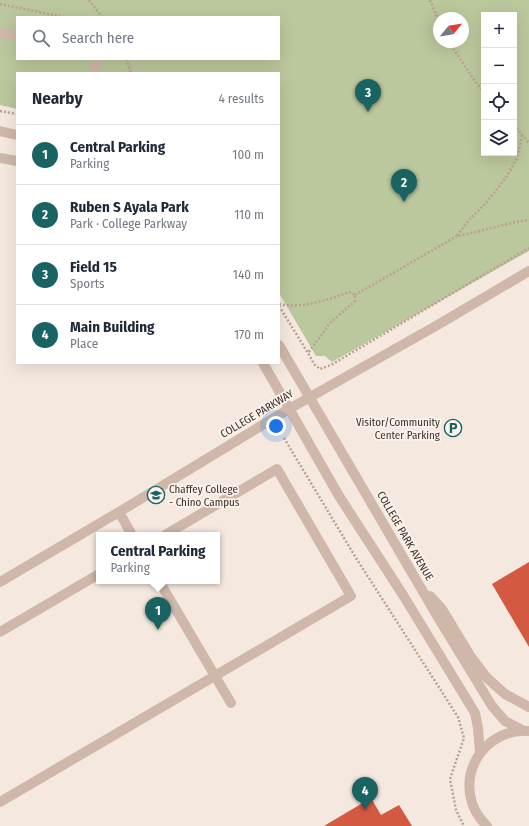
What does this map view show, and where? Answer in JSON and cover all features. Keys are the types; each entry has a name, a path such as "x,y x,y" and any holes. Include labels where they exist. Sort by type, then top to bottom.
{"street":[{"path":"0,33 16,36"},
{"path":"94,72 98,60"},
{"path":"0,132 16,135"},
{"path":"0,158 16,161"},
{"name":"COLLEGE PARKWAY","path":"0,582 309,397 441,323 529,271"},
{"name":"COLLEGE PARK AVENUE","path":"280,347 436,614 492,706 505,721 525,730"},
{"path":"264,364 339,496 403,595 474,713 478,728 480,752"},
{"path":"0,802 351,596 277,469 170,532"},
{"path":"119,512 130,532"},
{"path":"0,632 96,576"},
{"path":"161,584 231,704"},
{"path":"421,588 442,608 471,657 487,678 505,694 529,707"},
{"path":"488,826 480,819 472,803 469,786 472,769 480,752 491,741 506,733 525,730"}],"path":[{"path":"89,0 101,16"},
{"path":"430,0 435,12"},
{"path":"0,4 58,16"},
{"path":"453,48 481,89"},
{"path":"126,60 131,72"},
{"path":"0,112 16,114"},
{"path":"517,129 529,143"},
{"path":"457,236 507,176 516,158 522,135"},
{"path":"355,295 457,236 529,220"},
{"path":"280,307 314,364 320,369 331,365 529,248"},
{"path":"280,305 303,306 350,292 355,295"},
{"path":"308,353 328,326 355,301 355,295"},
{"path":"284,438 356,558 458,717 464,738 450,780 456,810 464,826"}],"green space":[{"path":"0,0 529,0 529,251 332,362 325,356 316,356 280,295 280,72 16,72 16,109 0,105"}],"building":[{"path":"529,562 529,647 492,584"},
{"path":"371,798 381,815 399,805 412,826 324,826"}],"place":[{"name":"Field 15","path":"368,112"},
{"name":"Ruben S Ayala Park","path":"404,202"},
{"name":"Visitor/Community Center Parking","path":"453,428"},
{"name":"Chaffey College - Chino Campus","path":"156,495"},
{"name":"Central Parking","path":"158,630"},
{"name":"Main Building","path":"365,810"}]}
